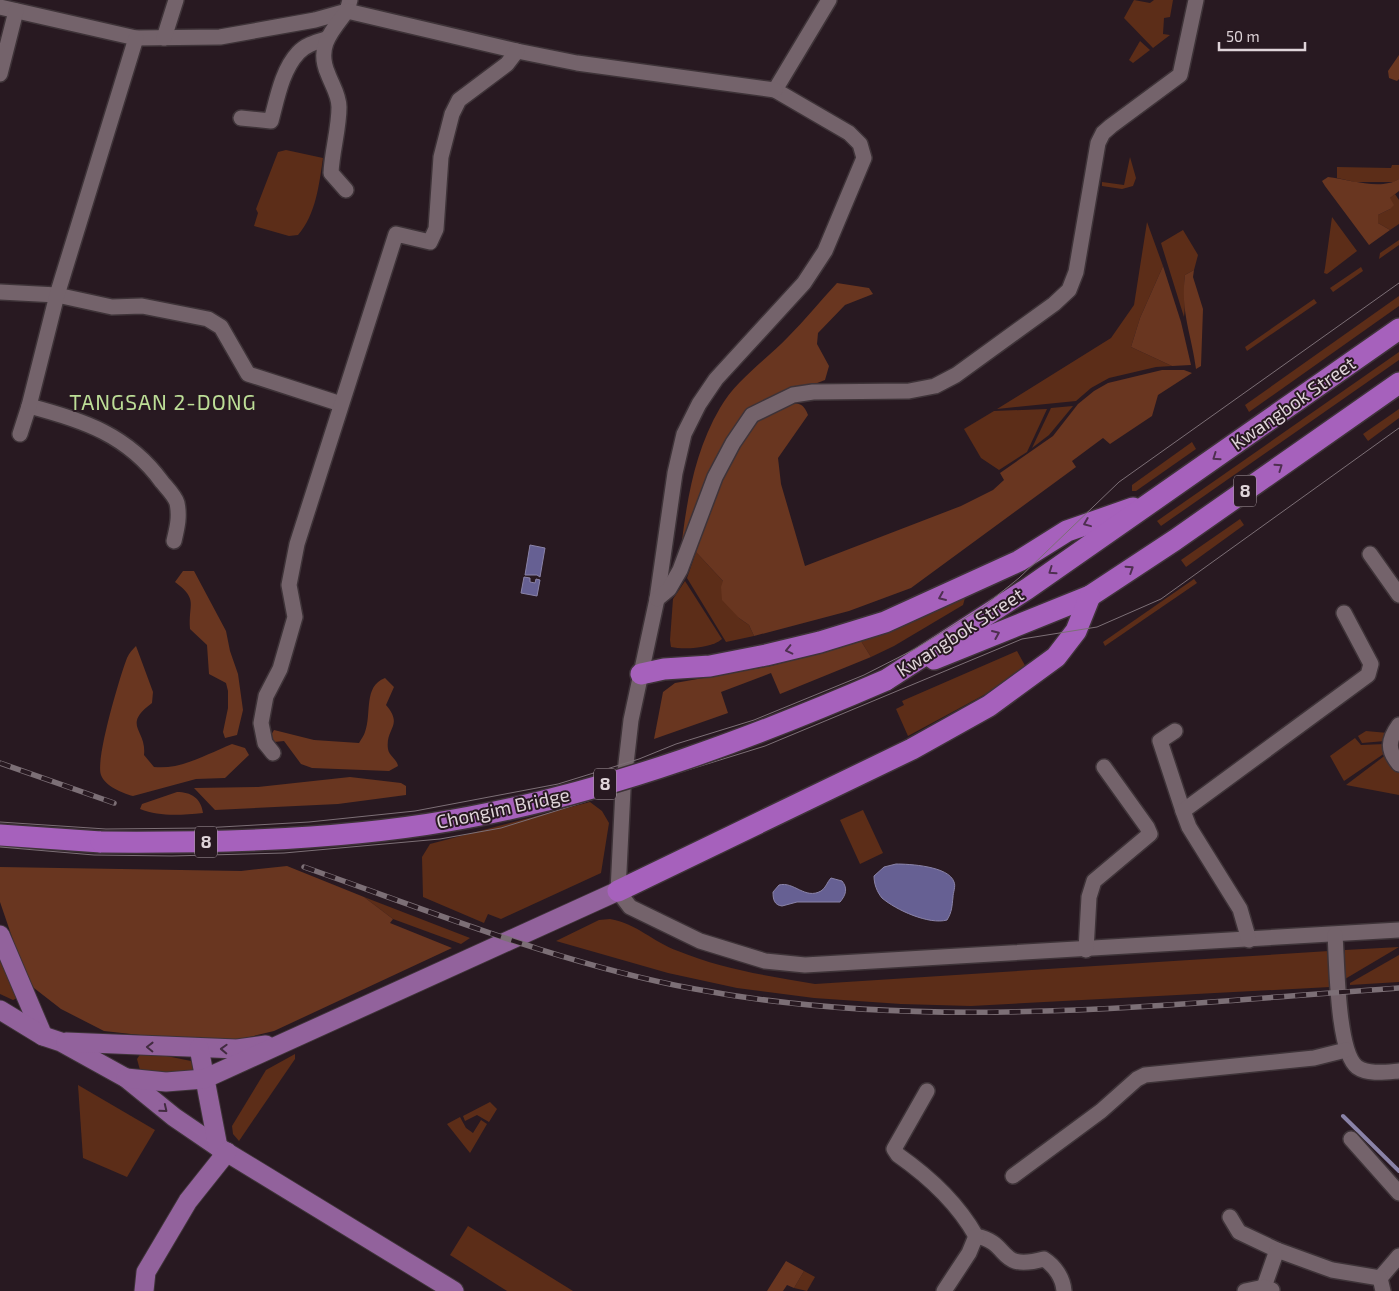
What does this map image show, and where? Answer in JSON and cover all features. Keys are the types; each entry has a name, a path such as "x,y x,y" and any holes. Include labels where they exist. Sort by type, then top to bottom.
{"highway":[{"name":"Kwangbok Street","path":"886,680 1027,589 1399,329"},
{"name":"Kwangbok Street","path":"886,680 1090,596 1175,540 1399,383"},
{"path":"641,674 664,669 710,666 766,655 820,642 885,622 1002,570 1067,531 1112,514 1150,504"},
{"path":"618,891 912,749 989,706 1056,657 1076,631 1090,596"},
{"name":"Chongim Bridge","path":"0,835 101,842 174,842 311,836 468,818 599,787 760,733 886,680"}],"main road":[{"path":"126,1078 166,1082 204,1079 618,891"},
{"path":"0,935 43,1036"},
{"path":"0,1010 43,1036 61,1042 126,1078 174,1117 222,1150 454,1291"},
{"path":"61,1042 121,1046 237,1049 284,1043"},
{"path":"121,1046 126,1078"},
{"path":"144,1291 146,1272 188,1201 222,1150 204,1079 199,1048"}],"street":[{"path":"164,38 176,0"},
{"path":"775,90 829,0"},
{"path":"657,599 669,589 680,570 715,478 733,443 752,415 792,395 813,392 909,391 935,386 956,375 1054,304 1069,290 1076,272 1098,143 1103,133 1111,126 1180,75 1196,0"},
{"path":"346,190 332,174 332,153 339,108 337,95 327,72 324,52 326,39 348,6"},
{"path":"0,7 136,38 164,38 220,36 315,20 348,6 517,51 634,72 775,90 849,133 860,144 864,158 825,251 804,283 716,379 699,404 684,434 675,473 657,599 631,720 624,781 618,891 630,907 661,923 722,949 765,961 805,965 1086,950 1399,930"},
{"path":"0,74 16,11"},
{"path":"20,434 57,295 136,38"},
{"path":"241,118 271,122 278,94 298,52 308,45 326,39"},
{"path":"273,753 264,743 262,734 263,712 272,682 280,669 295,617 289,585 296,544 396,234 430,242 436,230 441,158 452,114 459,100 507,64 517,51"},
{"path":"0,292 57,295 112,307 142,306 208,319 220,327 248,374 341,404"},
{"path":"29,406 64,415 106,432 129,446 155,472 176,501 179,518 174,541"},
{"path":"1370,554 1399,595"},
{"path":"1183,810 1368,675 1371,664 1344,614"},
{"path":"1399,726 1389,743 1390,752 1399,764"},
{"path":"1175,731 1160,741 1189,827 1240,909 1249,940"},
{"path":"1086,950 1089,897 1094,881 1150,834 1104,767"},
{"path":"1335,935 1338,992 1346,1050 1352,1062 1359,1069 1377,1073 1399,1071"},
{"path":"1013,1176 1101,1111 1144,1075 1156,1072 1305,1059 1346,1050"},
{"path":"927,1091 894,1149 898,1155 932,1182 968,1222 976,1236 992,1240 1011,1261 1020,1263 1044,1259 1052,1264 1058,1272 1064,1291"},
{"path":"1351,1139 1399,1193"},
{"path":"1230,1218 1239,1232 1277,1250 1332,1270 1382,1285 1399,1256"},
{"path":"944,1291 969,1253 976,1236"},
{"path":"1245,1291 1268,1289 1277,1250"}],"shaded area":[{"path":"1134,0 1150,3 1154,0 1173,0 1170,17 1164,18 1163,34 1170,35 1153,48 1124,18"},
{"path":"1140,41 1150,50 1133,63 1129,60"},
{"path":"1399,55 1399,79 1397,81 1389,78 1388,71"},
{"path":"286,150 323,158 313,209 298,235 289,236 254,226 258,213 256,209 278,152"},
{"path":"1130,157 1136,178 1133,186 1122,189 1102,186 1102,182 1124,185"},
{"path":"1392,165 1399,165 1399,179 1394,182 1355,182 1337,178 1337,167 1391,168"},
{"path":"1328,177 1374,184 1383,184 1399,179 1399,191 1390,198 1394,205 1378,215 1378,223 1390,230 1369,245 1325,186 1322,181"},
{"path":"1395,194 1399,200 1399,224 1390,230 1378,223 1378,215 1390,209 1390,198"},
{"path":"1332,217 1357,251 1327,274 1324,273"},
{"path":"1147,222 1163,266 1140,318 1131,347 1172,366 1156,367 1109,378 1091,388 1076,401 997,409 1111,338 1134,305"},
{"path":"1183,230 1198,255 1194,270 1185,275 1184,317 1161,243"},
{"path":"1399,240 1399,245 1379,259 1380,253"},
{"path":"1163,266 1181,322 1191,365 1172,366 1131,347 1140,318"},
{"path":"1361,267 1363,271 1333,292 1330,288"},
{"path":"1194,270 1193,277 1203,309 1201,366 1196,369 1184,300 1185,275"},
{"path":"837,283 869,288 873,294 845,305 818,333 817,344 829,366 825,380 753,408 680,557 688,500 697,462 703,444 720,408 734,388 788,337"},
{"path":"1399,296 1399,306 1249,412 1245,405"},
{"path":"1314,299 1317,303 1247,351 1245,347"},
{"path":"1399,352 1399,360 1161,526 1157,521"},
{"path":"1162,370 1184,370 1192,373 1158,395 1152,416 1110,444 1103,438 1072,461 1076,467 911,588 849,611 754,636 749,625 739,618 722,600 721,587 723,581 696,552 722,481 740,444 750,429 761,418 785,406 796,403 800,404 808,415 778,458 781,484 805,566 961,506 993,490 1004,480 1000,473 1053,436 1078,404 1094,391 1108,383"},
{"path":"1073,406 1049,435 1032,448 1051,408"},
{"path":"1047,409 1027,452 999,470 981,458 964,429 994,411"},
{"path":"1399,409 1399,418 1368,441 1363,434"},
{"path":"1192,442 1196,449 1136,491 1132,491 1132,485"},
{"path":"1240,519 1244,525 1186,567 1181,560"},
{"path":"530,545 545,548 540,577 537,575 525,575"},
{"path":"696,552 723,581 739,618 749,625 754,636 726,642 687,578"},
{"path":"183,571 194,571 226,631 230,651 238,674 243,710 237,735 225,738 223,732 228,708 228,691 226,683 209,674 207,645 190,629 190,598 175,582"},
{"path":"524,577 530,578 530,582 535,583 536,579 540,580 537,596 521,593"},
{"path":"1194,579 1197,583 1105,646 1103,642"},
{"path":"685,581 722,639 718,642 698,648 671,647 673,599"},
{"path":"959,597 965,598 963,605 894,646 871,657 861,641"},
{"path":"861,641 871,657 780,694 771,673 721,692 728,713 654,739 663,692 675,683 771,666"},
{"path":"136,646 153,692 152,703 138,717 137,723 144,746 144,755 154,767 164,767 184,764 232,744 245,748 249,755 225,778 196,779 133,796 114,788 103,779 100,766 109,718 127,658"},
{"path":"1017,651 1028,671 908,736 896,709 904,705 902,701"},
{"path":"385,678 394,687 386,705 391,712 394,723 389,736 388,749 398,766 389,771 312,768 301,764 284,741 274,742 270,737 274,730 314,740 359,743 367,725 371,694 378,682"},
{"path":"1366,731 1388,733 1385,741 1362,743 1358,736"},
{"path":"1355,738 1361,745 1385,744 1385,753 1344,781 1330,756"},
{"path":"1387,754 1399,771 1399,795 1346,785"},
{"path":"350,777 401,783 406,786 406,795 338,804 215,810 194,788 258,787"},
{"path":"177,792 187,793 195,797 200,803 203,813 163,814 140,809 142,804"},
{"path":"590,802 602,811 609,823 601,873 501,919 488,914 484,923 423,897 422,857 430,844"},
{"path":"863,810 883,853 860,864 840,820"},
{"path":"896,864 937,869 951,877 955,887 952,909 947,920 931,920 913,915 882,898 876,888 874,876 884,867"},
{"path":"287,866 364,897 393,919 390,923 452,948 274,1031 237,1040 194,1041 104,1031 61,1009 34,988 24,972 0,902 0,867 241,871"},
{"path":"831,878 842,881 845,886 845,894 840,902 797,902 782,906 774,901 773,892 779,885 784,884 805,892 815,893 823,890"},
{"path":"364,897 470,938 461,944 393,919"},
{"path":"610,919 628,924 669,947 711,963 815,984 1329,951 1330,987 971,1006 901,1004 814,998 737,988 668,973 556,941 599,920"},
{"path":"0,947 17,998 13,1000 0,994"},
{"path":"1399,947 1345,979 1345,950"},
{"path":"1399,955 1399,982 1350,985 1350,983"},
{"path":"147,1052 191,1061 195,1064 196,1069 193,1073 148,1073 140,1070 137,1059 141,1053"},
{"path":"295,1054 295,1059 239,1141 233,1134 232,1126 266,1070"},
{"path":"78,1085 155,1130 127,1177 83,1158"},
{"path":"490,1102 497,1109 489,1122 477,1115 465,1121 463,1116"},
{"path":"460,1117 466,1128 473,1133 481,1120 487,1124 470,1153 447,1124"},
{"path":"468,1226 573,1291 507,1291 450,1255"},
{"path":"786,1261 804,1271 794,1288 787,1285 783,1291 767,1291"},
{"path":"804,1271 815,1277 807,1291 794,1288"}],"waterway":[{"path":"1343,1116 1399,1171"}],"tram line":[{"path":"0,822 106,829 203,828 309,822 415,811 558,784 754,720 864,675 915,649 983,607 1019,578 1119,482 1399,283"},
{"path":"0,847 94,855 172,856 284,853 440,839 501,828 765,746 1022,639 1097,627 1161,599 1399,428"}],"railway":[{"path":"0,763 114,803"},
{"path":"304,867 497,936 595,966 695,989 783,1002 870,1010 958,1012 1047,1011 1135,1007 1399,988"}],"district":[{"name":"TANGSAN 2-DONG","path":"163,403"}]}
